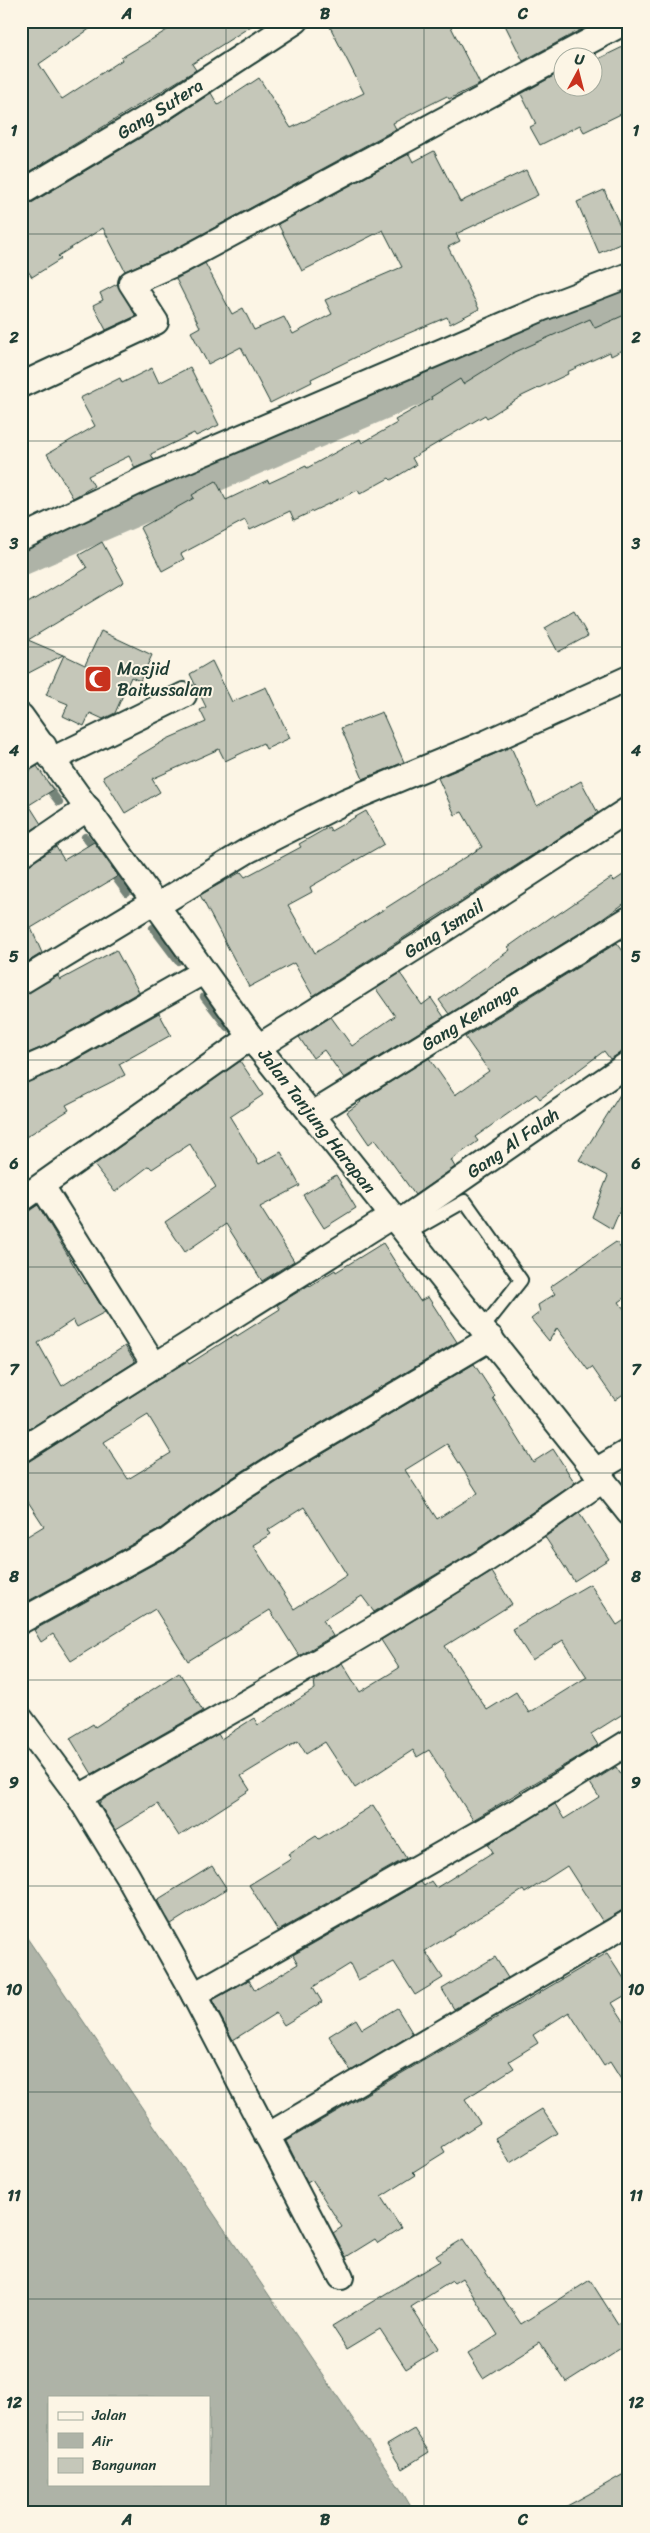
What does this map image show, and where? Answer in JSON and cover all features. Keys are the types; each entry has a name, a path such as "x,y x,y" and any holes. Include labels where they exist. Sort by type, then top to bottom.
{"street":[{"name":"Gang Sutera","path":"21,193 160,110 296,21"},
{"path":"21,385 156,322 131,283 178,262 627,21"},
{"path":"21,538 148,478 543,308 629,275"},
{"path":"21,982 247,851 346,801 488,742 629,678"},
{"path":"21,760 48,752 184,695"},
{"name":"Jalan Tanjung Harapan","path":"21,716 254,1042 629,1513"},
{"path":"21,854 88,808"},
{"name":"Gang Ismail","path":"21,1200 254,1042 445,929 629,809"},
{"name":"Gang Kenanga","path":"311,1115 629,919"},
{"path":"21,1071 51,1058 203,972"},
{"name":"Gang Al Falah","path":"21,1450 155,1366 399,1224 629,1062"},
{"path":"42,1186 155,1366"},
{"path":"21,1620 167,1541 211,1508 487,1333"},
{"path":"79,1798 294,1676 482,1562 629,1451"},
{"path":"21,1719 79,1798 127,1875 194,1995 341,2276"},
{"path":"194,1995 521,1809 629,1742"},
{"path":"267,2136 399,2056 629,1922"}],"lane":[{"path":"399,1224 465,1201 521,1280 487,1333"}],"water":[{"path":"21,1929 403,2493 414,2512 21,2512"}],"building":[{"path":"21,21 101,21 39,64 62,99 122,60 121,58 182,21 259,21 192,64 196,70 21,177"},
{"path":"327,21 448,21 480,84 449,99 447,96 393,123 396,129 173,250 125,271 103,228 58,256 61,259 32,277 21,261 21,207 28,205 167,122 211,93 218,105 259,78 291,128 364,93"},
{"path":"503,21 578,21 582,29 523,61"},
{"path":"629,44 629,110 584,132 580,125 540,145 530,127 536,124 521,94 552,77 552,98 602,98 602,57"},
{"path":"434,151 460,202 526,170 538,195 456,234 460,241 448,247 479,309 450,324 447,317 383,344 311,379 312,382 270,403 241,347 208,364 191,332 200,327 176,279 205,263 232,314 243,308 254,330 284,317 293,334 332,314 325,300 402,267 383,230 302,271 278,224 409,154 413,162"},
{"path":"604,190 627,241 599,253 577,202"},
{"path":"117,284 136,316 106,330 93,305 103,300 100,293"},
{"path":"629,313 629,347 611,356 610,352 567,372 568,374 522,396 487,418 485,415 412,458 416,465 391,480 389,478 360,494 358,490 294,520 290,511 250,530 245,520 181,554 184,559 162,571 140,528 194,498 192,495 216,481 226,500 268,480 269,483 306,466 307,468 360,439 362,443 397,423 395,420 432,399 431,397 460,379 463,384 513,353 590,319 595,328"},
{"path":"190,367 219,425 196,436 194,433 151,454 154,460 135,468 129,456 88,476 94,486 73,498 47,454 95,426 80,398 120,378 122,383 152,368 159,383"},
{"path":"102,542 124,582 28,640 63,655 21,677 21,607 87,568 79,555"},
{"path":"574,611 588,636 558,652 545,628"},
{"path":"101,631 152,655 140,681 131,677 115,713 103,719 90,713 84,726 63,716 68,704 46,695 64,655 85,665"},
{"path":"212,661 232,702 266,687 290,738 266,749 263,743 225,761 219,749 152,779 160,792 125,813 103,777 167,739 206,722 200,710 206,707 190,674"},
{"path":"382,712 404,762 363,779 341,728"},
{"path":"511,747 537,806 581,781 598,813 313,996 294,963 249,987 200,895 241,872 245,877 301,847 299,844 329,827 331,831 366,811 384,844 310,887 312,892 288,905 315,953 482,847 462,812 455,815 438,778"},
{"path":"37,766 53,790 29,805 41,824 21,837 21,774"},
{"path":"94,842 118,876 31,928 42,953 21,966 21,868 29,865 56,847 64,860"},
{"path":"629,871 629,900 601,920 449,1014 439,1000 510,950 508,947 553,915 554,917 611,878 614,881"},
{"path":"617,943 629,959 629,1049 610,1059 604,1051 540,1099 536,1094 475,1137 478,1141 451,1160 455,1167 415,1195 375,1139 369,1144 347,1112 360,1101 429,1058 455,1095 489,1071 465,1037"},
{"path":"116,950 139,992 45,1046 21,1056 21,996 58,976 60,980"},
{"path":"400,973 422,1005 431,998 444,1017 344,1078 324,1050 313,1058 299,1037 331,1017 352,1046 395,1016 376,989"},
{"path":"159,1013 171,1035 119,1064 125,1075 66,1105 69,1110 21,1140 21,1084 58,1070"},
{"path":"240,1061 263,1095 230,1117 259,1164 281,1152 300,1186 260,1207 294,1261 262,1281 226,1224 185,1252 165,1222 216,1187 190,1144 152,1169 149,1166 115,1192 94,1165"},
{"path":"629,1080 629,1188 612,1229 592,1217 608,1176 579,1160"},
{"path":"336,1175 356,1208 324,1228 303,1195"},
{"path":"38,1205 85,1284 87,1283 105,1312 77,1327 73,1320 38,1343 62,1386 125,1346 135,1362 21,1434 21,1214"},
{"path":"616,1242 629,1259 629,1295 619,1302 629,1316 629,1390 615,1400 592,1367 588,1370 557,1328 549,1341 531,1319 540,1312 538,1305 555,1294 550,1287"},
{"path":"383,1243 420,1301 428,1297 457,1342 285,1444 204,1496 160,1529 21,1605 21,1540 44,1526 21,1491 21,1464 28,1462 187,1361 189,1364 236,1334 237,1336 280,1309 277,1305 335,1270 336,1272","holes":["148,1415 171,1453 128,1479 104,1442"]},
{"path":"474,1364 533,1462 553,1449 575,1483 478,1549 374,1612 362,1596 323,1620 333,1636 299,1656 270,1610 188,1661 155,1609 71,1661 53,1634 41,1642 34,1630 174,1553 219,1519 299,1468","holes":["447,1444 478,1493 437,1519 405,1470","304,1507 347,1575 294,1609 253,1545 271,1534 268,1530"]},
{"path":"579,1513 609,1559 574,1581 545,1537"},
{"path":"492,1572 512,1604 445,1646 487,1710 516,1692 529,1713 587,1677 563,1640 532,1660 512,1629 590,1584 617,1625 629,1617 629,1710 591,1734 598,1745 473,1820 429,1750 417,1757 413,1750 355,1788 325,1742 306,1754 298,1741 241,1776 250,1790 179,1836 158,1804 115,1830 99,1803 107,1797 218,1734 221,1739 254,1718 258,1725 315,1689 314,1680 342,1663 360,1692 399,1668 381,1640"},
{"path":"179,1672 203,1711 92,1774 70,1738 93,1724 95,1727"},
{"path":"616,1767 629,1787 629,1906 603,1922 567,1866 525,1893 523,1890 425,1951 443,1978 415,1995 394,1962 358,1980 350,1964 313,1987 322,2002 284,2025 276,2013 233,2040 212,2000 249,1980 255,1990 298,1964 293,1955 421,1882 424,1886 431,1881 436,1888 493,1852 488,1844 555,1804 564,1819 599,1797 590,1783"},
{"path":"373,1805 406,1858 278,1931 249,1885 291,1859 288,1854 316,1836 319,1839"},
{"path":"212,1866 227,1889 171,1924 157,1900"},
{"path":"607,1953 629,1986 629,1993 612,2003 629,2029 629,2092 610,2062 604,2066 569,2012 533,2035 538,2043 509,2061 514,2068 465,2099 480,2123 442,2147 445,2152 413,2172 416,2175 381,2197 401,2228 378,2243 375,2239 346,2257 333,2233 342,2227 312,2180 307,2183 286,2141"},
{"path":"495,1957 508,1978 454,2009 442,1989"},
{"path":"397,2008 413,2034 351,2071 329,2036 356,2019 362,2029"},
{"path":"542,2109 558,2133 510,2163 495,2138"},
{"path":"463,2239 521,2324 590,2280 618,2324 629,2318 629,2342 566,2382 540,2342 483,2378 468,2354 498,2335 462,2278 454,2283 452,2281 411,2307 438,2349 406,2369 380,2329 347,2349 332,2326 440,2261 436,2256"},
{"path":"414,2429 429,2452 402,2469 387,2445"},
{"path":"629,2471 629,2512 556,2512 589,2494"}],"waterway":[{"path":"21,562 629,299"},
{"path":"46,785 59,802"},
{"path":"85,837 96,851"},
{"path":"110,870 127,893"},
{"path":"153,928 178,961"},
{"path":"204,997 227,1027"}],"place":[{"name":"Masjid Baitussalam","path":"98,679"}]}
